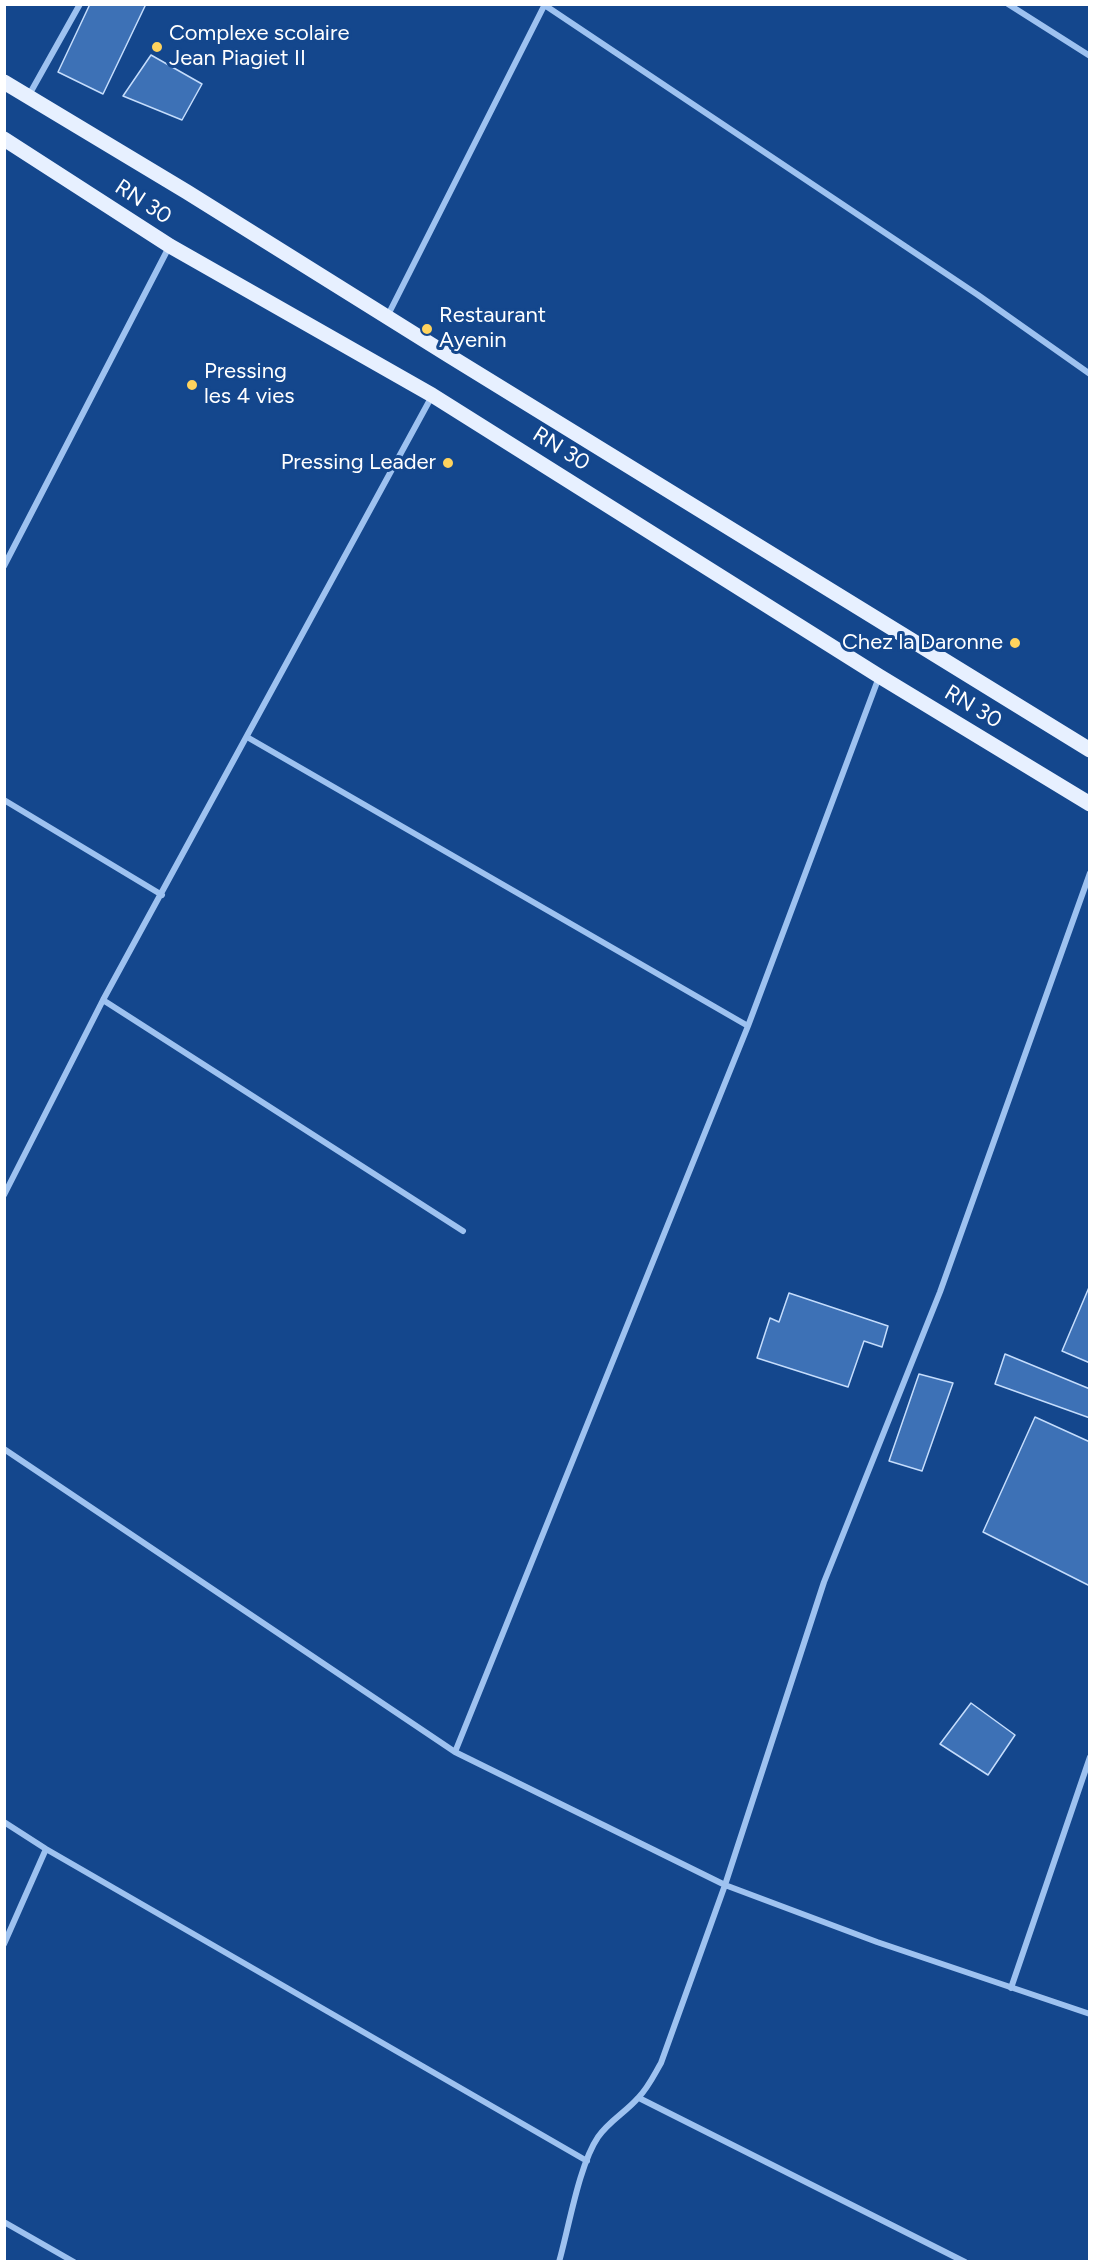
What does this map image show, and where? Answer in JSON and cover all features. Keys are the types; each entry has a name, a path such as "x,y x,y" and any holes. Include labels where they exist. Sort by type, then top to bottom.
{"main road":[{"name":"RN 30","path":"4,82 1089,750"},
{"name":"RN 30","path":"4,139 170,246 432,395 879,676 1089,804"}],"street":[{"path":"28,97 80,4"},
{"path":"1008,4 1089,56"},
{"path":"387,316 544,5 968,289 1089,374"},
{"path":"4,566 170,246"},
{"path":"4,1195 103,1000 432,395"},
{"path":"455,1752 748,1026 879,676"},
{"path":"247,737 748,1026"},
{"path":"4,800 162,895"},
{"path":"559,2262 587,2160 598,2137 616,2117 639,2098 661,2063 725,1885 824,1582 940,1292 1089,873"},
{"path":"103,1000 463,1231"},
{"path":"4,1449 455,1752 725,1885 877,1942 1089,2014"},
{"path":"1011,1988 1089,1757"},
{"path":"4,1822 46,1849 587,2160"},
{"path":"4,1944 46,1849"},
{"path":"639,2098 965,2262"},
{"path":"4,2222 74,2262"}],"building":[{"path":"90,4 146,4 103,94 58,72"},
{"path":"151,55 202,84 182,120 123,96"},
{"path":"1090,1285 1090,1363 1062,1351"},
{"path":"789,1293 888,1326 882,1347 864,1341 848,1387 757,1358 770,1318 779,1322"},
{"path":"1005,1354 1090,1389 1090,1418 995,1384"},
{"path":"919,1374 953,1383 922,1471 889,1461"},
{"path":"1035,1417 1090,1442 1090,1586 983,1532"},
{"path":"971,1703 1015,1735 988,1775 940,1744"}],"place":[{"name":"Complexe scolaire Jean Piagiet II","path":"157,47"},
{"name":"Restaurant Ayenin","path":"427,329"},
{"name":"Pressing les 4 vies","path":"192,385"},
{"name":"Pressing Leader","path":"448,463"},
{"name":"Chez la Daronne","path":"1015,643"}]}
